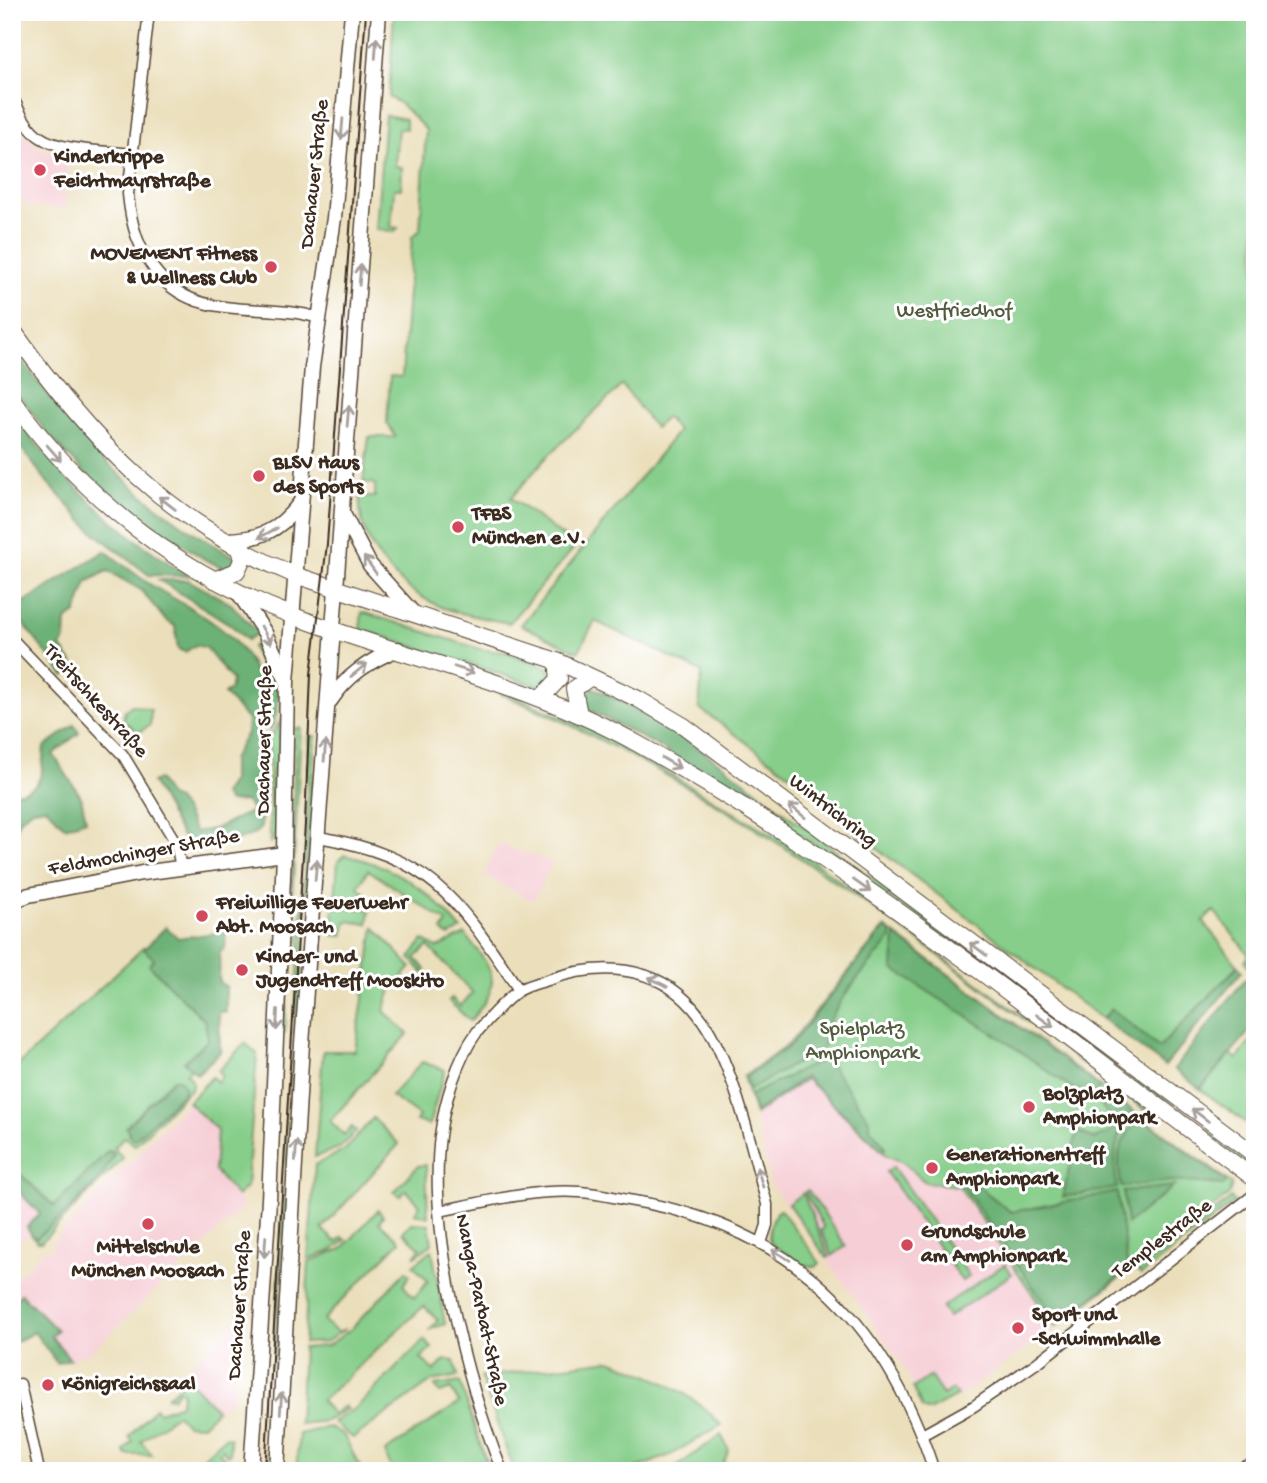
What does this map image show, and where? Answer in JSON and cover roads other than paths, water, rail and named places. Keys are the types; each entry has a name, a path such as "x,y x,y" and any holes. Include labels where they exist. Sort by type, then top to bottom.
{"main road":[{"name":"Dachauer Straße","path":"251,1471 268,1200 284,854 287,682 301,502 319,318 334,218 352,12"},
{"path":"277,1471 302,1044 330,702 341,508 379,12"},
{"name":"Wintrichring","path":"12,328 66,404 111,453 177,511 239,549 295,575 557,661 649,706 714,747 897,889 1255,1155"},
{"name":"Wintrichring","path":"12,399 57,456 112,510 165,551 238,592 292,615 541,698 579,714 688,773 797,841 1255,1178"},
{"path":"223,540 257,539 271,533 301,502"},
{"path":"341,508 370,565 413,613"},
{"path":"215,580 237,571 242,560 239,549"},
{"path":"238,592 265,633 287,682"},
{"path":"330,702 339,687 360,668 398,649"},
{"path":"541,698 559,679 557,661"},
{"path":"579,714 574,701 574,689 591,677"},
{"name":"Feldmochinger Straße","path":"12,901 61,888 284,854"}],"street":[{"path":"149,12 128,194 131,222 145,255 167,285 193,302 305,314 319,318"},
{"path":"12,96 27,125 39,137 53,143 133,154"},
{"name":"Treitschkestraße","path":"12,639 123,755 176,843 181,868"},
{"path":"319,837 381,851 429,878 462,909 519,990"},
{"name":"Nanga-Parbat-Straße","path":"502,1471 466,1356 439,1211 440,1133 458,1070 477,1033 519,990 597,967 624,969 649,976 673,989 693,1008 709,1030 728,1073 768,1204 769,1215 761,1243"},
{"path":"439,1211 518,1195 580,1192 681,1211 761,1243 802,1267 854,1317 874,1343 922,1435 934,1471"},
{"name":"Templestraße","path":"922,1435 1017,1377 1255,1194"},
{"path":"20,1384 39,1471"},
{"path":"1233,1471 1255,1463"}],"tram line":[{"path":"265,1471 305,824 311,674 327,544 366,12"}],"place":[{"name":"Kinderkrippe Feichtmayrstraße","path":"40,170"},
{"name":"MOVEMENT Fitness & Wellness Club","path":"271,267"},
{"name":"BLSV Haus des Sports","path":"259,476"},
{"name":"TFBS München e.V.","path":"458,527"},
{"name":"Freiwillige Feuerwehr Abt. Moosach","path":"202,916"},
{"name":"Kinder- und Jugendtreff Mooskito","path":"242,970"},
{"name":"Bolzplatz Amphionpark","path":"1029,1107"},
{"name":"Generationentreff Amphionpark","path":"932,1168"},
{"name":"Mittelschule München Moosach","path":"148,1224"},
{"name":"Grundschule am Amphionpark","path":"907,1245"},
{"name":"Sport und -Schwimmhalle","path":"1018,1328"},
{"name":"Königreichssaal","path":"48,1385"}],"park label":[{"name":"Westfriedhof","path":"954,312"},
{"name":"Spielplatz Amphionpark","path":"862,1042"}]}
